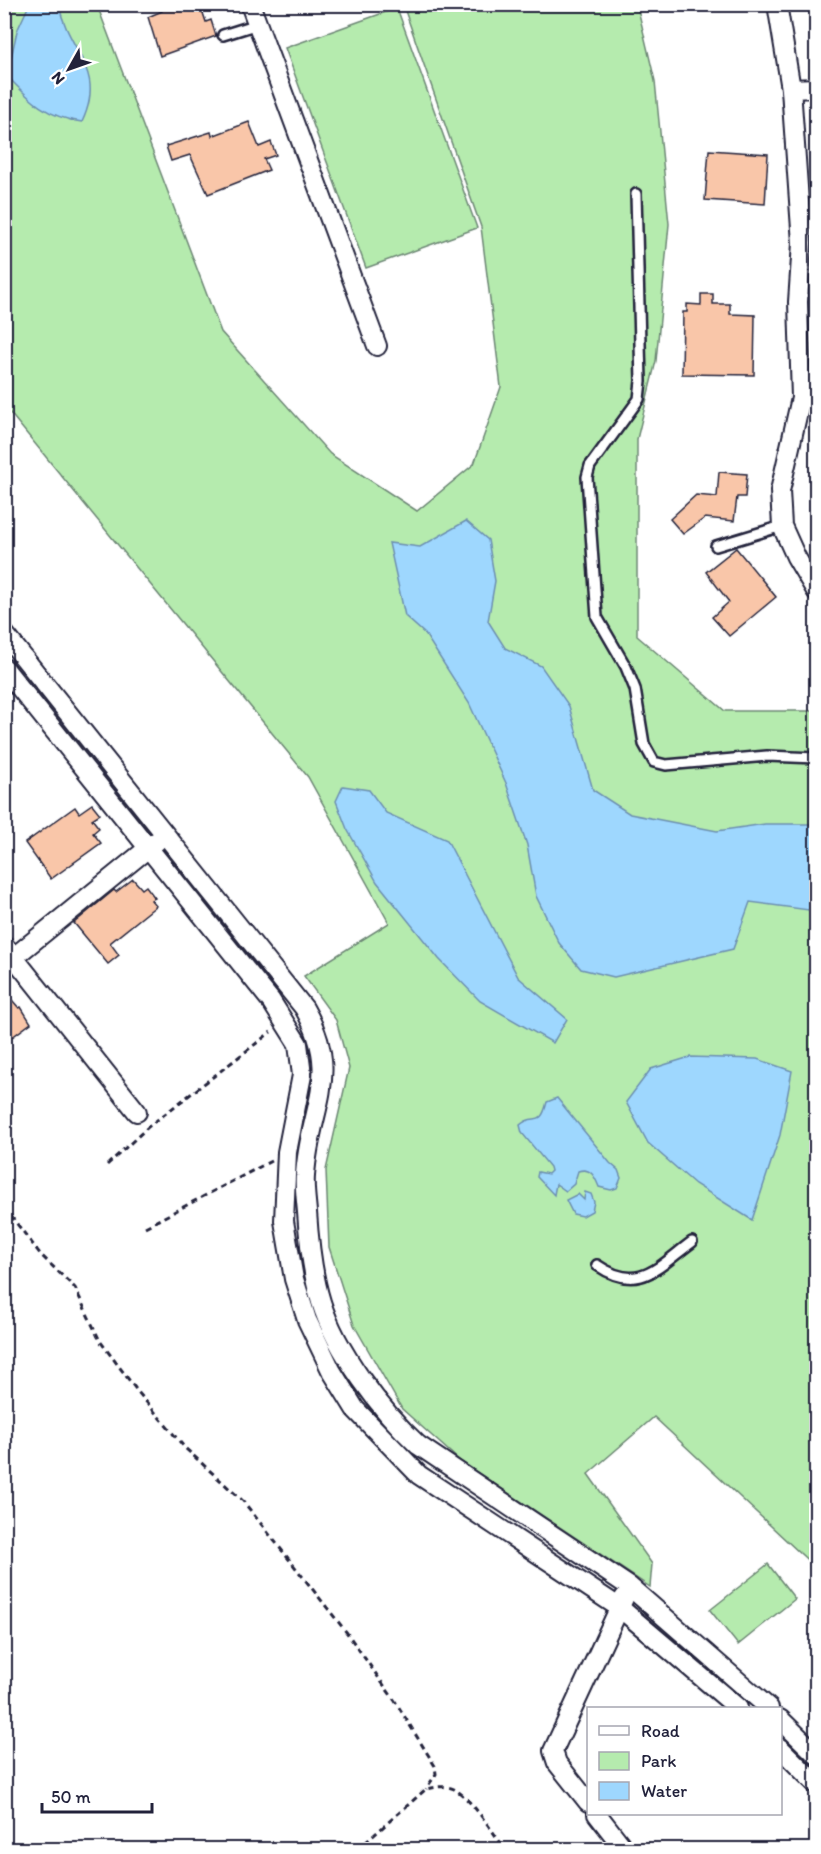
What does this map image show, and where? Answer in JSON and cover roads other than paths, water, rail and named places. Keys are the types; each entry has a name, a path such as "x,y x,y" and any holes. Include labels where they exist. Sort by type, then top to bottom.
{"street":[{"path":"250,4 377,346"},
{"path":"777,4 791,89 809,243 798,302 809,399 780,491 782,526 796,557 816,591"},
{"path":"791,89 816,88"},
{"path":"4,633 304,1008 316,1029 323,1053 323,1085 305,1176 309,1248 322,1305 347,1356 396,1425 418,1445 630,1587 768,1707"},
{"path":"4,668 11,691 149,848 271,1001 298,1044 302,1075 287,1152 284,1221 294,1279 307,1320 331,1370 355,1409 419,1475 620,1608 737,1707"},
{"path":"11,691 35,671"},
{"path":"137,1112 9,951 165,834"},
{"path":"587,1802 557,1762 553,1750 630,1587"},
{"path":"782,1721 816,1754"},
{"path":"782,1750 816,1784"},
{"path":"598,1815 625,1850"}],"lane":[{"path":"223,35 258,24"},
{"path":"636,194 641,381 639,399 590,466 587,477 597,617 635,689 644,744 654,762 666,765 767,756 816,758"},
{"path":"716,546 782,526"},
{"path":"597,1265 623,1279 637,1278 648,1274 692,1242"}],"water":[{"path":"29,5 59,5 70,36 88,74 89,104 82,122 49,112 32,100 7,76 17,31"},
{"path":"466,521 488,540 495,581 488,621 505,648 541,666 569,706 593,790 630,814 717,831 765,824 816,824 816,911 750,902 733,949 614,977 581,969 559,943 536,896 527,845 506,783 469,703 425,634 405,616 389,543 420,547"},
{"path":"343,786 369,790 386,813 447,840 518,977 567,1019 553,1043 480,1001 439,959 377,882 347,829 336,801"},
{"path":"690,1057 757,1059 792,1071 780,1135 752,1220 695,1184 648,1143 626,1102 651,1069"},
{"path":"557,1098 618,1170 621,1178 617,1188 611,1190 599,1187 592,1174 582,1170 578,1171 574,1184 566,1191 556,1184 554,1195 537,1177 538,1172 548,1174 551,1171 550,1167 522,1133 520,1125 530,1119 539,1118 547,1102"},
{"path":"585,1192 591,1194 594,1202 592,1211 583,1216 573,1214 566,1200 578,1194 584,1200"}]}
